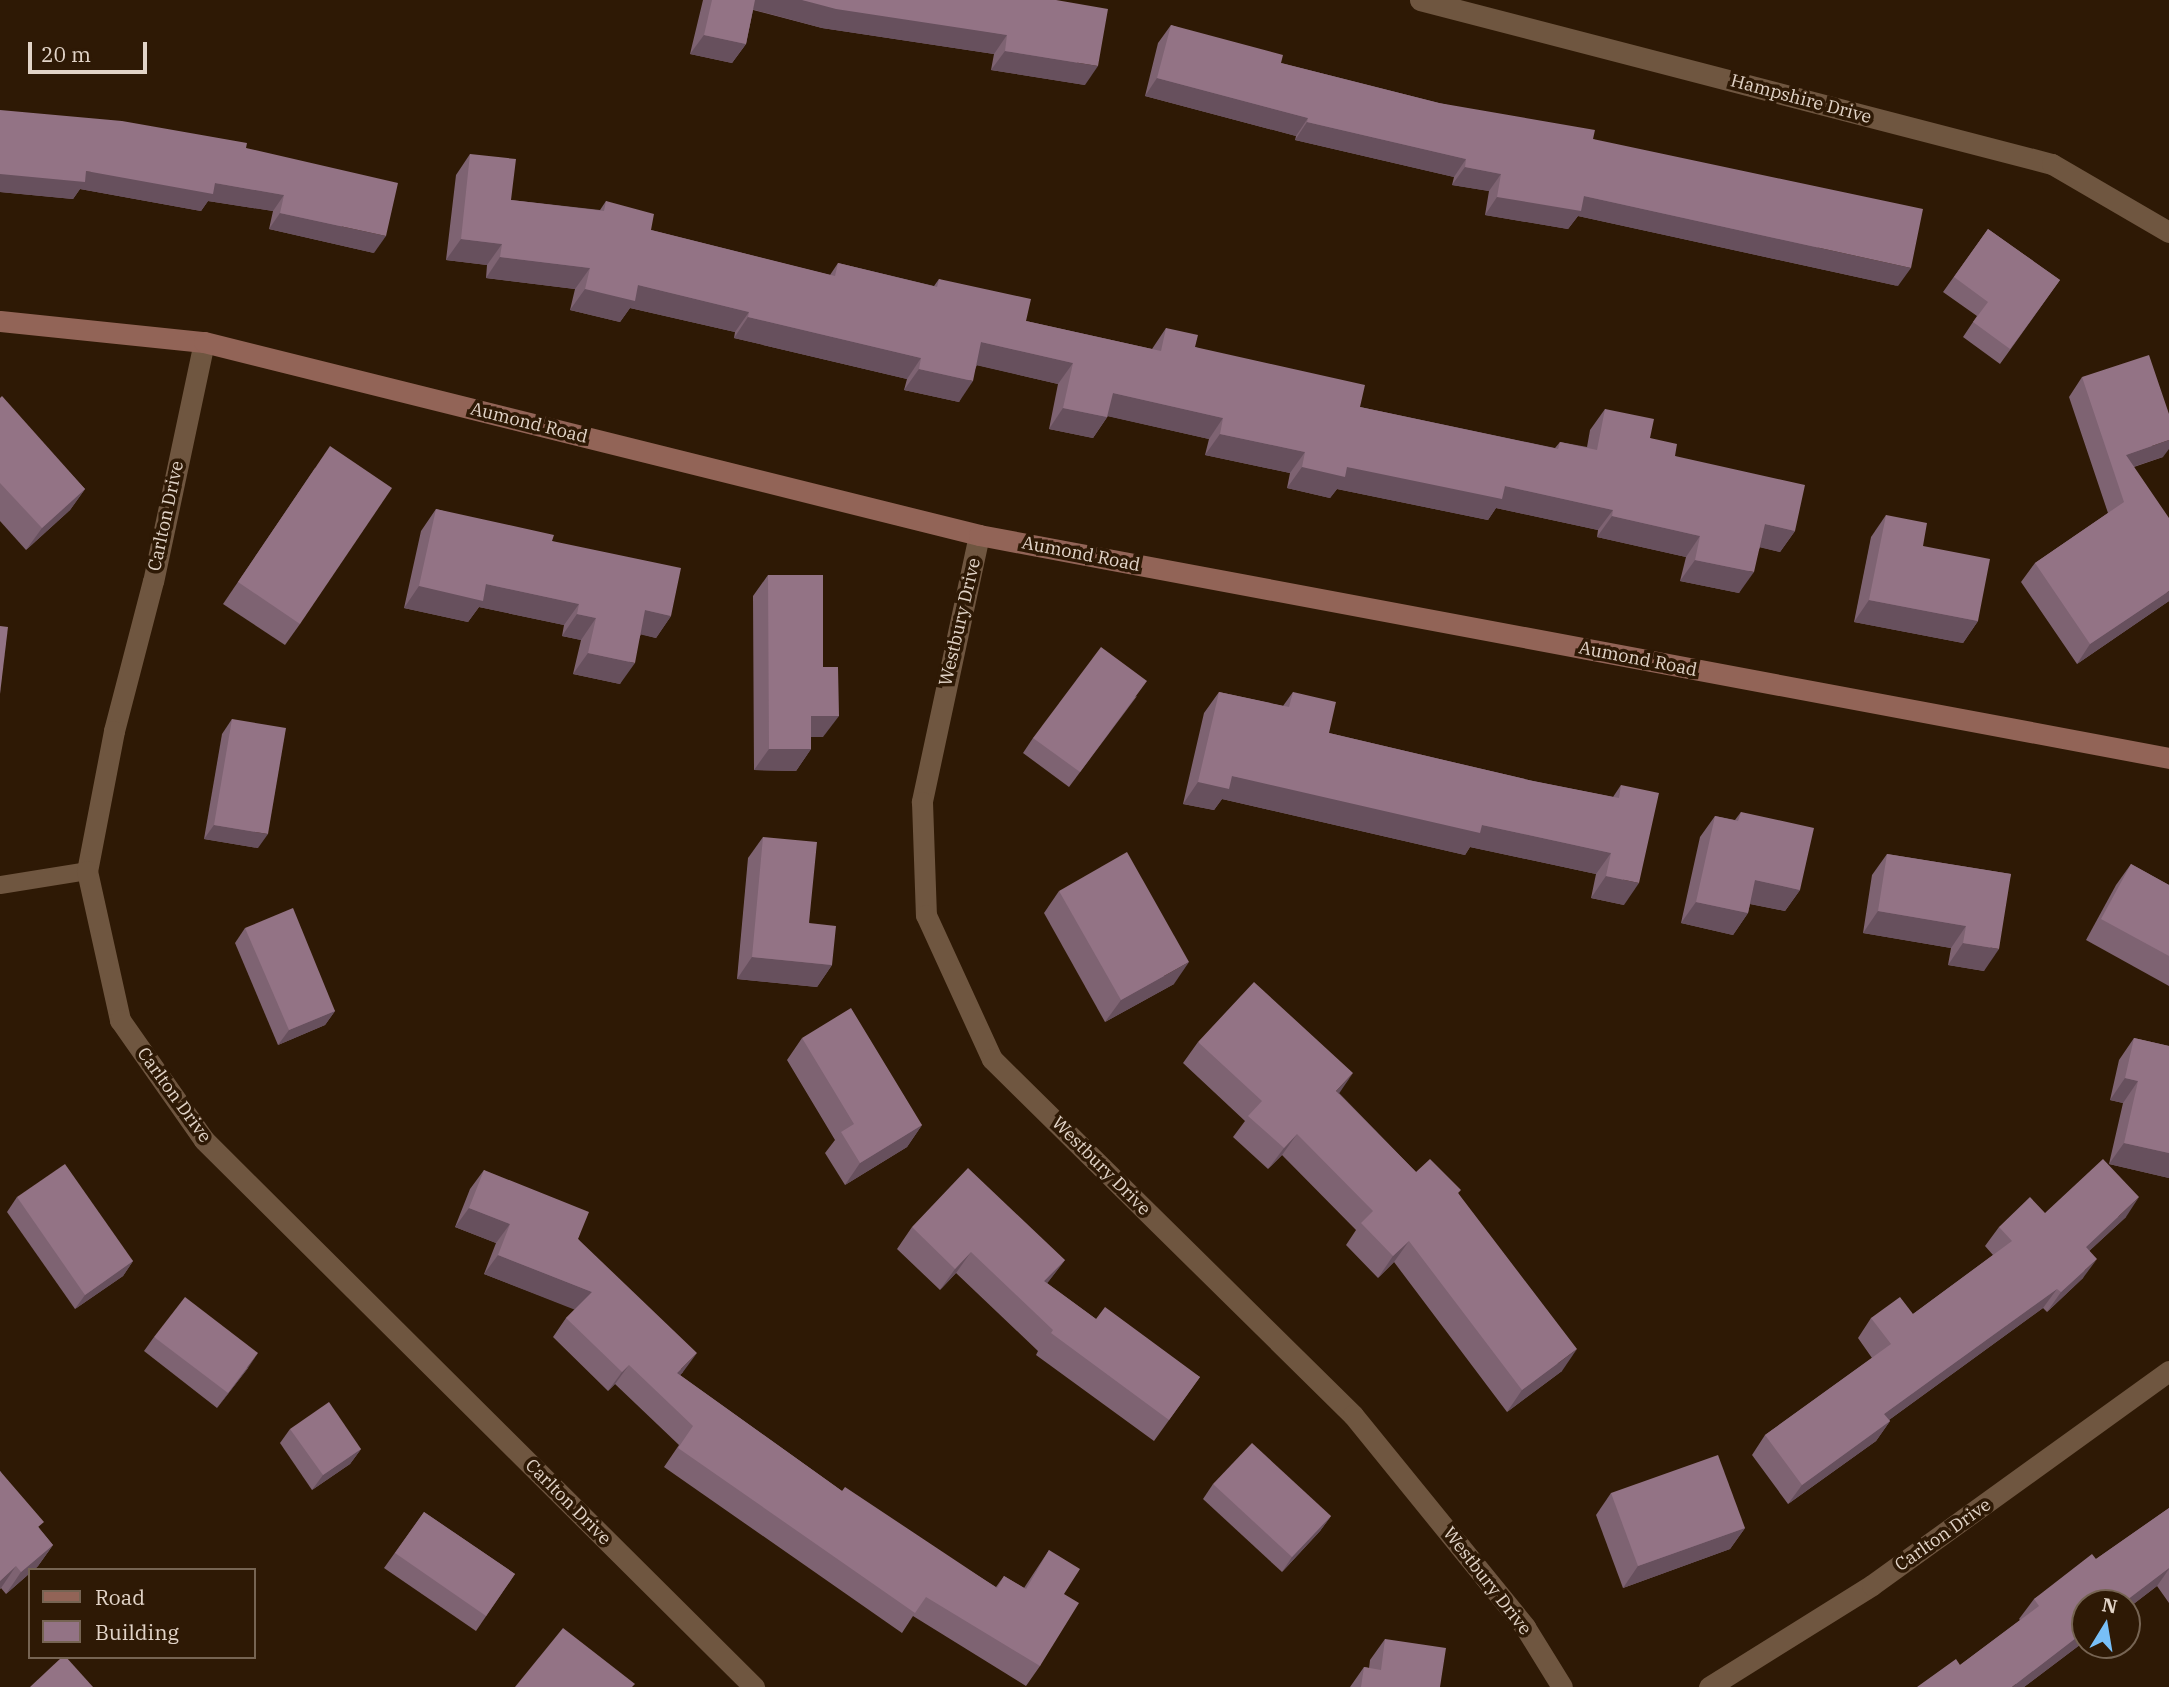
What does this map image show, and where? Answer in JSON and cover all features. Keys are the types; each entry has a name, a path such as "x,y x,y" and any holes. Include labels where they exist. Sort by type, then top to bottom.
{"street":[{"name":"Hampshire Drive","path":"1420,0 2052,164 2169,232"},
{"name":"Aumond Road","path":"0,321 204,342 979,535 2169,758"},
{"name":"Carlton Drive","path":"204,342 153,581 114,731 87,871 120,1020 204,1140 754,1687"},
{"name":"Westbury Drive","path":"979,535 922,802 926,915 992,1059 1353,1415 1525,1627 1562,1687"},
{"name":"Carlton Drive","path":"1709,1687 1872,1585 2169,1371"}],"lane":[{"path":"0,885 87,871"}],"building":[{"path":"712,0 755,0 746,44 704,35"},
{"path":"802,0 1056,0 1108,9 1098,66 1005,51 1007,35 836,9"},
{"path":"1171,25 1283,55 1281,63 1439,103 1595,130 1593,139 1923,209 1911,268 1584,196 1581,211 1497,197 1501,174 1465,167 1466,159 1307,122 1308,118 1157,78"},
{"path":"0,110 122,121 247,143 246,148 398,183 386,236 280,213 284,195 215,183 213,194 86,171 85,182 0,174"},
{"path":"470,154 516,159 511,200 604,211 606,201 654,214 651,230 835,276 838,263 937,287 939,279 1031,299 1026,321 1161,351 1166,328 1198,335 1195,347 1365,385 1360,407 1558,449 1560,442 1597,450 1605,409 1654,419 1650,438 1677,444 1675,456 1805,485 1795,531 1765,524 1754,572 1695,560 1700,536 1612,516 1613,510 1505,486 1502,499 1347,467 1345,477 1302,467 1305,452 1220,434 1223,418 1113,393 1107,417 1063,408 1073,363 981,342 973,381 919,369 921,358 748,317 749,312 638,285 635,301 585,289 590,268 500,257 502,244 461,239"},
{"path":"1988,229 2060,280 2010,349 1973,322 1988,302 1954,277"},
{"path":"2149,355 2169,414 2169,440 2126,455 2169,518 2169,591 2090,644 2035,563 2124,502 2082,377"},
{"path":"2,396 85,489 42,528 0,483"},
{"path":"330,446 392,488 300,624 238,582"},
{"path":"436,509 554,535 552,541 681,568 671,616 645,610 635,663 588,653 596,618 577,614 579,604 486,584 483,601 419,586"},
{"path":"1886,515 1927,523 1923,546 1990,559 1978,621 1869,600"},
{"path":"768,575 823,575 823,667 838,667 839,716 811,716 811,749 769,749"},
{"path":"0,626 8,627 0,694"},
{"path":"1101,647 1147,681 1080,772 1033,738"},
{"path":"1219,692 1289,707 1293,692 1336,702 1329,733 1533,781 1619,798 1621,785 1659,793 1639,883 1606,876 1611,853 1482,825 1480,833 1232,776 1229,789 1198,782"},
{"path":"232,719 286,728 268,834 214,825"},
{"path":"1741,812 1814,828 1800,890 1755,880 1748,913 1696,902 1715,816 1738,821"},
{"path":"763,837 817,842 809,923 836,926 832,965 752,957"},
{"path":"1127,852 1189,962 1121,1000 1059,891"},
{"path":"1887,854 2011,874 1999,949 1963,943 1966,926 1878,911"},
{"path":"2131,864 2169,885 2169,956 2101,919"},
{"path":"293,908 335,1011 289,1030 245,928"},
{"path":"1254,982 1353,1073 1336,1091 1416,1172 1430,1159 1461,1190 1458,1193 1577,1349 1522,1390 1409,1241 1393,1256 1361,1223 1373,1211 1297,1134 1284,1148 1248,1116 1262,1101 1198,1042"},
{"path":"851,1008 922,1125 860,1163 841,1132 854,1124 802,1038"},
{"path":"2134,1038 2169,1046 2169,1153 2124,1143 2138,1081 2125,1078"},
{"path":"2103,1159 2139,1197 2086,1247 2097,1259 2061,1292 2057,1289 1884,1414 1890,1421 1802,1485 1765,1435 1891,1344 1871,1318 1900,1297 1913,1314 2012,1241 1999,1227 2030,1197 2045,1213"},
{"path":"65,1164 133,1261 85,1295 17,1197"},
{"path":"968,1168 1065,1260 1044,1281 1096,1319 1105,1307 1200,1377 1169,1420 1051,1333 1053,1330 971,1252 955,1269 912,1227"},
{"path":"484,1170 589,1212 578,1239 697,1353 677,1373 842,1491 845,1487 997,1588 1004,1576 1026,1589 1049,1550 1080,1569 1064,1594 1079,1603 1040,1666 926,1597 915,1613 678,1448 693,1426 629,1365 622,1372 566,1318 592,1292 498,1255 510,1224 469,1208"},
{"path":"185,1297 258,1353 228,1393 154,1337"},
{"path":"329,1402 361,1449 323,1475 290,1429"},
{"path":"1252,1443 1331,1516 1292,1557 1213,1484"},
{"path":"1718,1455 1745,1528 1638,1566 1611,1493"},
{"path":"0,1471 44,1522 38,1527 53,1545 21,1572 16,1566 0,1581"},
{"path":"2169,1508 2169,1568 2141,1589 2071,1589 2071,1642 2012,1687 1917,1687 1956,1659 1960,1665 2039,1606 2034,1599 2092,1554 2096,1559"},
{"path":"424,1512 515,1574 486,1616 395,1553"},
{"path":"563,1628 635,1684 632,1687 515,1687"},
{"path":"1385,1639 1446,1648 1440,1687 1361,1687 1364,1667 1381,1670"},
{"path":"60,1659 68,1659 93,1687 30,1687"}]}
